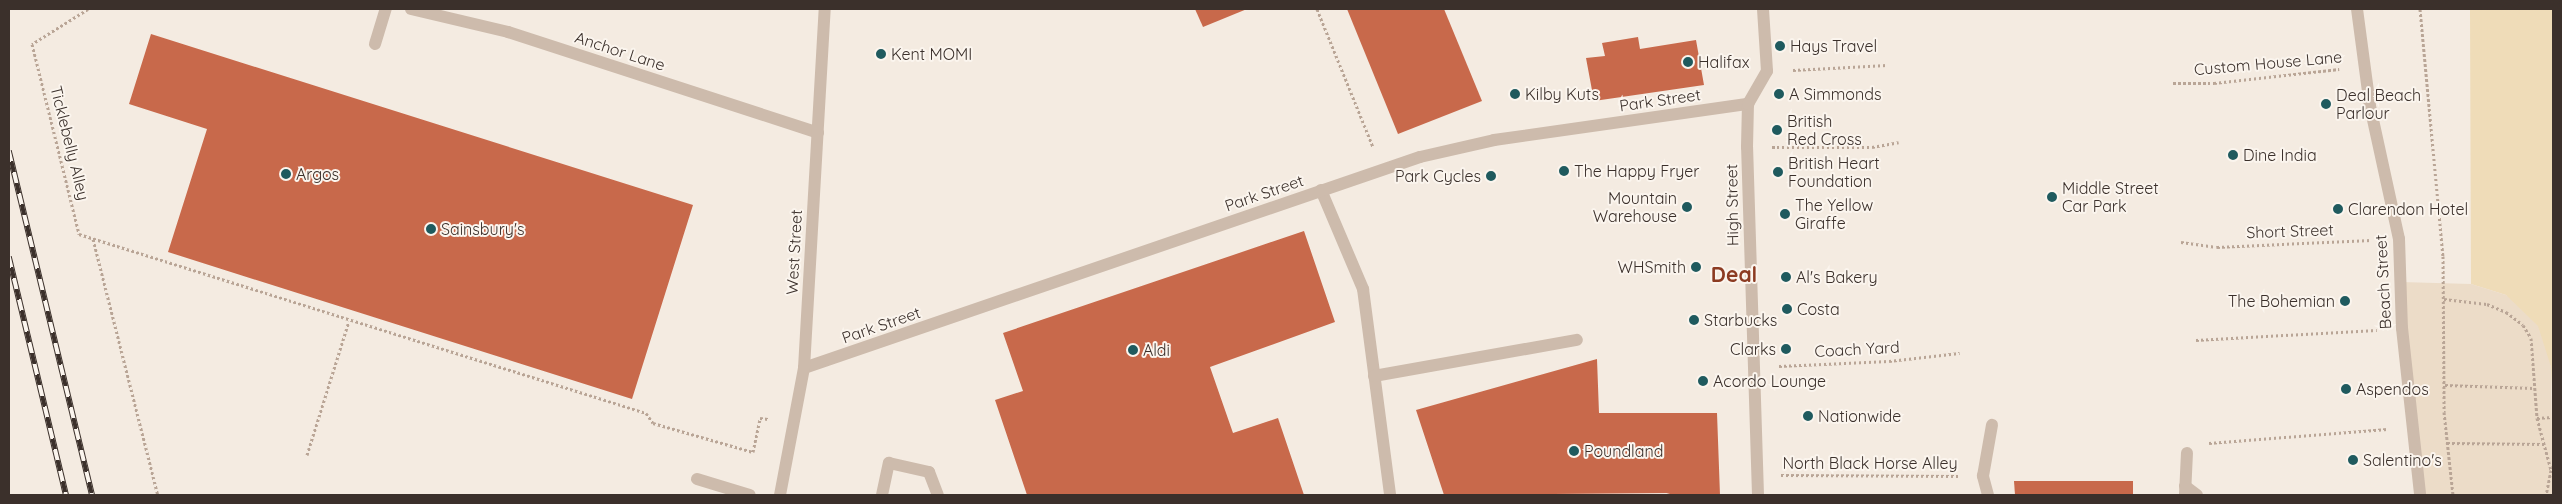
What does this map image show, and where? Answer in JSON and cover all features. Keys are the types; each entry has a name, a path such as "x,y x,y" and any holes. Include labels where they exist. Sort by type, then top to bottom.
{"street":[{"path":"375,44 386,9"},
{"name":"Anchor Lane","path":"411,9 508,32 818,133"},
{"name":"West Street","path":"780,495 795,424 804,368 825,9"},
{"path":"1763,9 1768,71"},
{"name":"Beach Street","path":"2357,9 2370,106 2400,239 2402,328 2410,427 2420,495"},
{"name":"High Street","path":"1758,495 1747,147 1748,104 1768,71"},
{"name":"Park Street","path":"804,368 1321,190 1383,172 1420,157 1494,140 1748,104"},
{"path":"1321,190 1363,289 1390,495"},
{"path":"1374,376 1577,340"},
{"path":"1988,495 1983,476 1992,424"},
{"path":"2187,453 2185,490 2197,495"},
{"path":"882,495 890,463 929,472 938,495"},
{"path":"697,479 750,495"}],"path":[{"name":"Ticklebelly Alley","path":"88,9 32,44 79,234 646,414 653,423 753,452 760,418 795,424"},
{"path":"1317,9 1383,172"},
{"path":"2420,9 2444,299 2447,443 2453,495"},
{"path":"1768,71 1887,65"},
{"name":"Custom House Lane","path":"2173,83 2214,83 2366,66"},
{"path":"1747,147 1872,147 1899,142"},
{"path":"93,238 158,495"},
{"name":"Short Street","path":"2181,242 2217,246 2400,239"},
{"path":"2444,299 2486,304 2506,312 2523,325 2531,338 2533,388 2537,418 2546,444 2551,477 2546,495"},
{"path":"307,455 349,321"},
{"path":"2196,340 2402,328"},
{"name":"Coach Yard","path":"1755,367 1889,361 1960,353"},
{"path":"2445,385 2533,388"},
{"path":"2537,418 2553,417"},
{"path":"2198,444 2410,427"},
{"path":"2447,443 2546,444"},
{"name":"North Black Horse Alley","path":"1757,474 1983,476"}],"sand":[{"path":"2470,9 2553,9 2553,420 2551,367 2506,295 2471,284"}],"shaded area":[{"path":"2401,282 2471,284 2506,295 2538,326 2551,367 2553,495 2420,495"}],"building":[{"path":"1195,9 1247,9 1203,27"},
{"path":"1347,9 1444,9 1482,101 1398,134"},
{"name":"Sainsbury's","path":"151,34 693,205 632,399 168,252 207,129 129,104"},
{"path":"1638,37 1640,49 1696,40 1704,85 1594,101 1586,58 1605,56 1602,43"},
{"name":"Aldi","path":"1304,231 1335,322 1210,367 1233,433 1278,418 1304,495 1027,495 995,400 1023,391 1003,333"},
{"name":"Poundland","path":"1597,359 1599,413 1717,413 1720,495 1663,495 1670,493 1444,495 1416,410"},
{"path":"2014,481 2133,481 2133,495 2015,495"}],"railway":[{"path":"9,151 92,495"},
{"path":"9,257 66,495"}],"place":[{"name":"Hays Travel","path":"1780,46"},
{"name":"Kent MOMI","path":"881,54"},
{"name":"Halifax","path":"1688,62"},
{"name":"Kilby Kuts","path":"1515,94"},
{"name":"A Simmonds","path":"1779,94"},
{"name":"Deal Beach Parlour","path":"2326,104"},
{"name":"British Red Cross","path":"1777,130"},
{"name":"Dine India","path":"2233,155"},
{"name":"The Happy Fryer","path":"1564,171"},
{"name":"British Heart Foundation","path":"1778,172"},
{"name":"Argos","path":"286,174"},
{"name":"Park Cycles","path":"1491,176"},
{"name":"Middle Street Car Park","path":"2052,197"},
{"name":"Mountain Warehouse","path":"1687,207"},
{"name":"Clarendon Hotel","path":"2338,209"},
{"name":"The Yellow Giraffe","path":"1785,214"},
{"name":"Sainsbury's","path":"431,229"},
{"name":"WHSmith","path":"1696,267"},
{"name":"Al's Bakery","path":"1786,277"},
{"name":"The Bohemian","path":"2345,301"},
{"name":"Costa","path":"1787,309"},
{"name":"Starbucks","path":"1694,320"},
{"name":"Clarks","path":"1786,349"},
{"name":"Aldi","path":"1133,350"},
{"name":"Acordo Lounge","path":"1703,381"},
{"name":"Aspendos","path":"2346,389"},
{"name":"Nationwide","path":"1808,416"},
{"name":"Poundland","path":"1574,451"},
{"name":"Salentino's","path":"2353,460"}],"district":[{"name":"Deal","path":"1734,274"}]}
